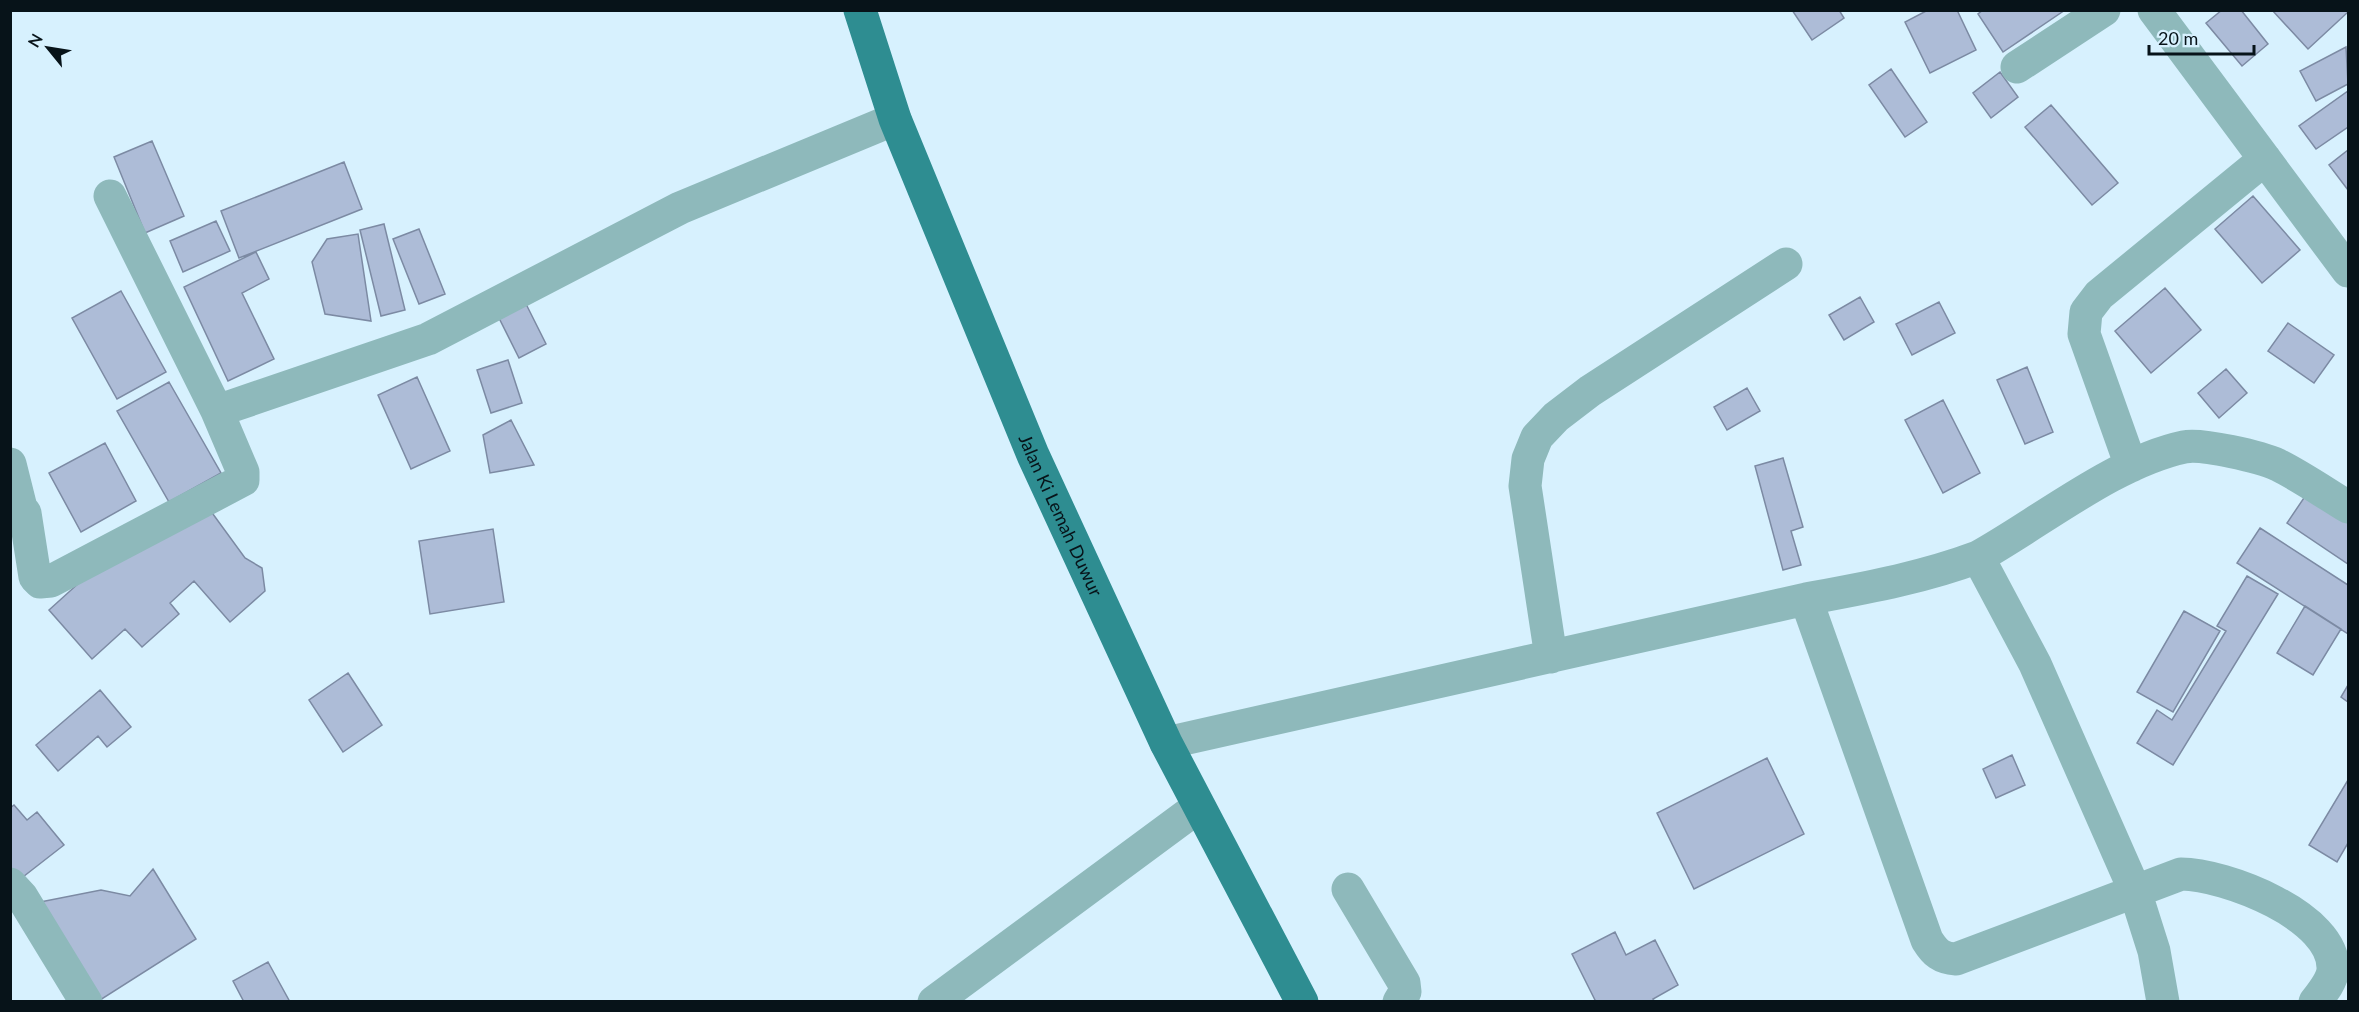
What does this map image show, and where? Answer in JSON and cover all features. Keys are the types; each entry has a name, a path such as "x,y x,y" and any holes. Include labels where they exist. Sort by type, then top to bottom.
{"main road":[{"name":"Jalan Ki Lemah Duwur","path":"860,10 895,119 1033,455 1166,743 1302,1002"}],"street":[{"path":"2017,67 2104,10"},
{"path":"2154,10 2349,271"},
{"path":"217,411 428,339 680,208 895,119"},
{"path":"2131,466 2084,334 2086,312 2099,295 2265,159"},
{"path":"10,464 16,509 25,513 35,577 40,582 51,581 243,480 243,472 217,411 110,196"},
{"path":"1551,657 1525,486 1528,459 1537,437 1557,417 1590,391 1786,264"},
{"path":"1166,743 1947,569 1978,557 2131,466 2186,446 2235,452 2276,464 2349,507"},
{"path":"1978,557 2035,664 2135,891 2154,951 2163,1002"},
{"path":"1806,600 1927,940 1935,952 1945,958 1956,959 2181,874 2202,874 2252,890 2279,904 2310,926 2330,950 2333,971 2315,1002"},
{"path":"934,1002 1198,807"},
{"path":"10,884 22,897 86,1002"},
{"path":"1348,889 1404,983 1405,992 1399,1002"}],"building":[{"path":"1792,10 1839,10 1844,18 1812,40"},
{"path":"1928,10 1957,10 1976,50 1930,73 1905,22"},
{"path":"1983,10 2065,10 2003,52 1978,14"},
{"path":"2222,10 2241,10 2268,44 2242,66 2206,23"},
{"path":"2272,10 2348,10 2348,12 2308,49"},
{"path":"2346,47 2348,84 2316,101 2300,71"},
{"path":"1891,69 1927,122 1905,137 1869,85"},
{"path":"2000,72 2018,97 1991,118 1973,93"},
{"path":"2348,91 2348,127 2316,149 2299,126"},
{"path":"2051,105 2118,183 2092,205 2025,127"},
{"path":"152,141 184,216 145,233 114,157"},
{"path":"2348,150 2348,190 2329,165"},
{"path":"344,162 362,209 239,258 221,211"},
{"path":"2253,196 2300,250 2262,283 2215,229"},
{"path":"216,221 230,251 183,272 170,241"},
{"path":"384,224 405,310 381,316 360,230"},
{"path":"419,229 445,294 419,304 393,239"},
{"path":"358,234 371,321 325,314 312,262 327,239"},
{"path":"256,252 269,279 242,293 274,359 228,381 184,287"},
{"path":"2165,288 2201,330 2151,373 2115,331"},
{"path":"121,291 166,372 117,399 72,318"},
{"path":"1860,297 1874,322 1844,340 1829,315"},
{"path":"523,298 546,344 519,358 496,312"},
{"path":"1939,302 1955,333 1912,355 1896,324"},
{"path":"2288,323 2334,355 2314,383 2268,351"},
{"path":"508,360 522,403 491,413 477,370"},
{"path":"2027,367 2053,432 2025,444 1997,380"},
{"path":"2226,369 2247,393 2219,418 2198,393"},
{"path":"417,377 450,451 411,469 378,395"},
{"path":"169,382 221,473 169,502 117,411"},
{"path":"1747,388 1760,411 1727,430 1714,407"},
{"path":"1943,400 1980,473 1943,493 1905,420"},
{"path":"511,420 534,465 490,473 483,435"},
{"path":"105,443 136,501 81,532 49,473"},
{"path":"1783,458 1803,527 1791,531 1801,565 1783,570 1755,466"},
{"path":"2310,489 2348,514 2348,564 2287,523"},
{"path":"210,510 245,558 262,568 265,591 230,622 194,581 170,603 179,614 142,647 125,629 92,659 49,610 91,572"},
{"path":"2260,528 2348,585 2348,634 2237,563"},
{"path":"493,529 504,602 430,614 419,541"},
{"path":"2247,576 2278,594 2173,765 2137,743 2157,710 2172,720 2226,631 2217,626"},
{"path":"2305,606 2341,629 2313,675 2277,653"},
{"path":"2184,611 2220,631 2173,712 2137,692"},
{"path":"348,673 382,725 343,752 309,700"},
{"path":"2348,685 2348,702 2341,697"},
{"path":"100,690 131,727 107,747 98,736 58,771 36,745"},
{"path":"2012,755 2025,785 1996,798 1983,769"},
{"path":"1767,758 1804,834 1694,889 1657,813"},
{"path":"2348,780 2348,843 2337,862 2309,845"},
{"path":"14,805 27,820 37,812 64,845 19,880 10,869 10,808"},
{"path":"153,869 196,939 97,1002 35,903 101,890 130,896"},
{"path":"1615,932 1626,955 1655,940 1678,985 1653,999 1655,1002 1596,1002 1572,954"},
{"path":"268,962 290,1002 244,1002 233,981"}]}
